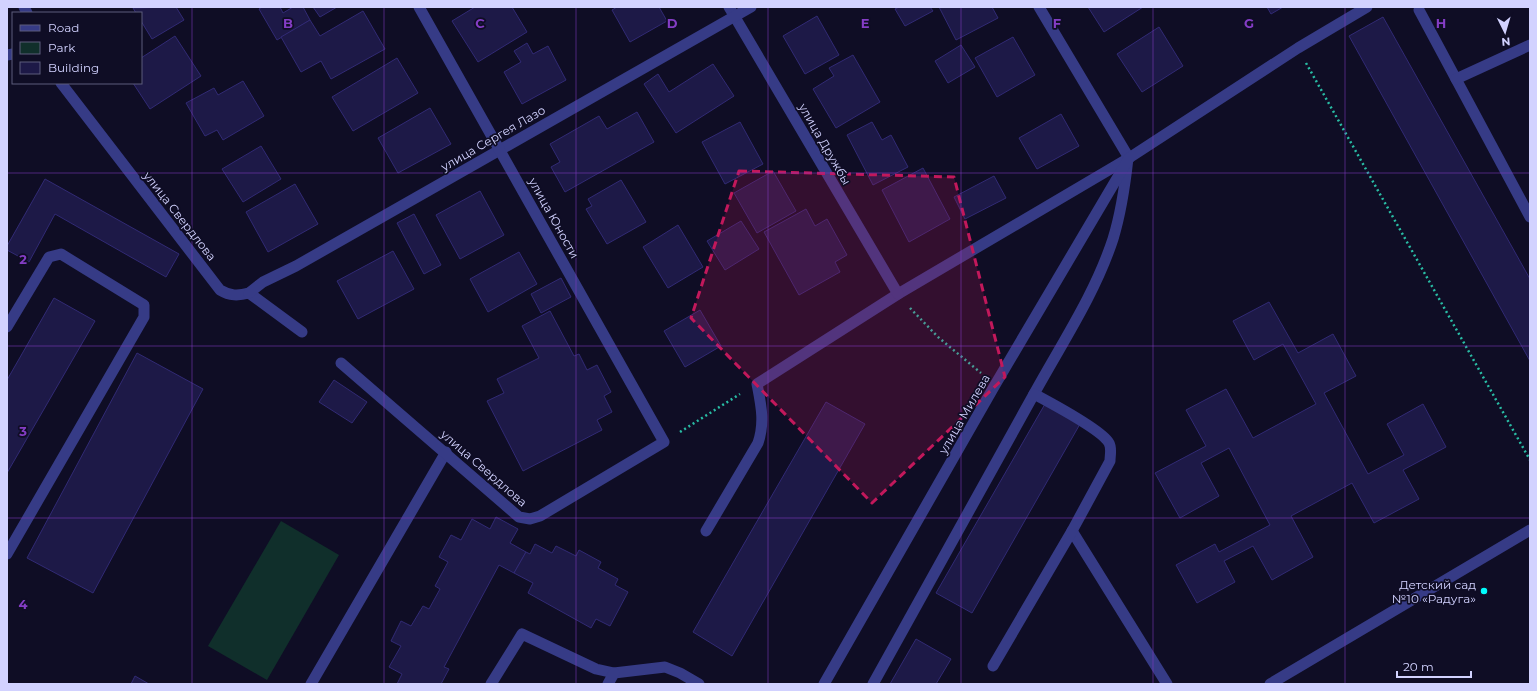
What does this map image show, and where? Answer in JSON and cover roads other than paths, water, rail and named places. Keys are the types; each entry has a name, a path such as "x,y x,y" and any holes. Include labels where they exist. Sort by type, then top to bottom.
{"street":[{"name":"улица Юности","path":"419,7 664,442"},
{"name":"улица Сергея Лазо","path":"249,294 262,282 296,266 500,149 732,12 751,7"},
{"path":"873,684 1096,280 1112,240 1120,211 1128,158 1039,7"},
{"path":"706,531 758,443 763,430 763,418 757,384 898,294 1128,158 1362,8"},
{"path":"1419,10 1530,217"},
{"name":"улица Дружбы","path":"732,12 898,294"},
{"path":"1456,79 1530,45"},
{"name":"улица Свердлова","path":"62,84 220,290 227,294 238,296 249,294"},
{"name":"улица Милева","path":"824,684 995,385 1128,158"},
{"path":"7,327 49,257 62,254 144,305 144,317 7,554"},
{"path":"249,294 302,332"},
{"name":"улица Свердлова","path":"341,363 519,516 530,519 540,516 664,442"},
{"path":"993,666 1072,531 1110,461 1111,449 1108,442 1096,431 1034,394"},
{"path":"311,684 446,452"},
{"path":"1270,684 1530,530"},
{"path":"1072,531 1167,684"},
{"path":"491,684 522,634 596,669 614,673 665,667 680,673 699,684"},
{"path":"608,684 614,673"}],"place":[{"name":"Детский сад №10 «Радуга»","path":"1484,591"}]}
